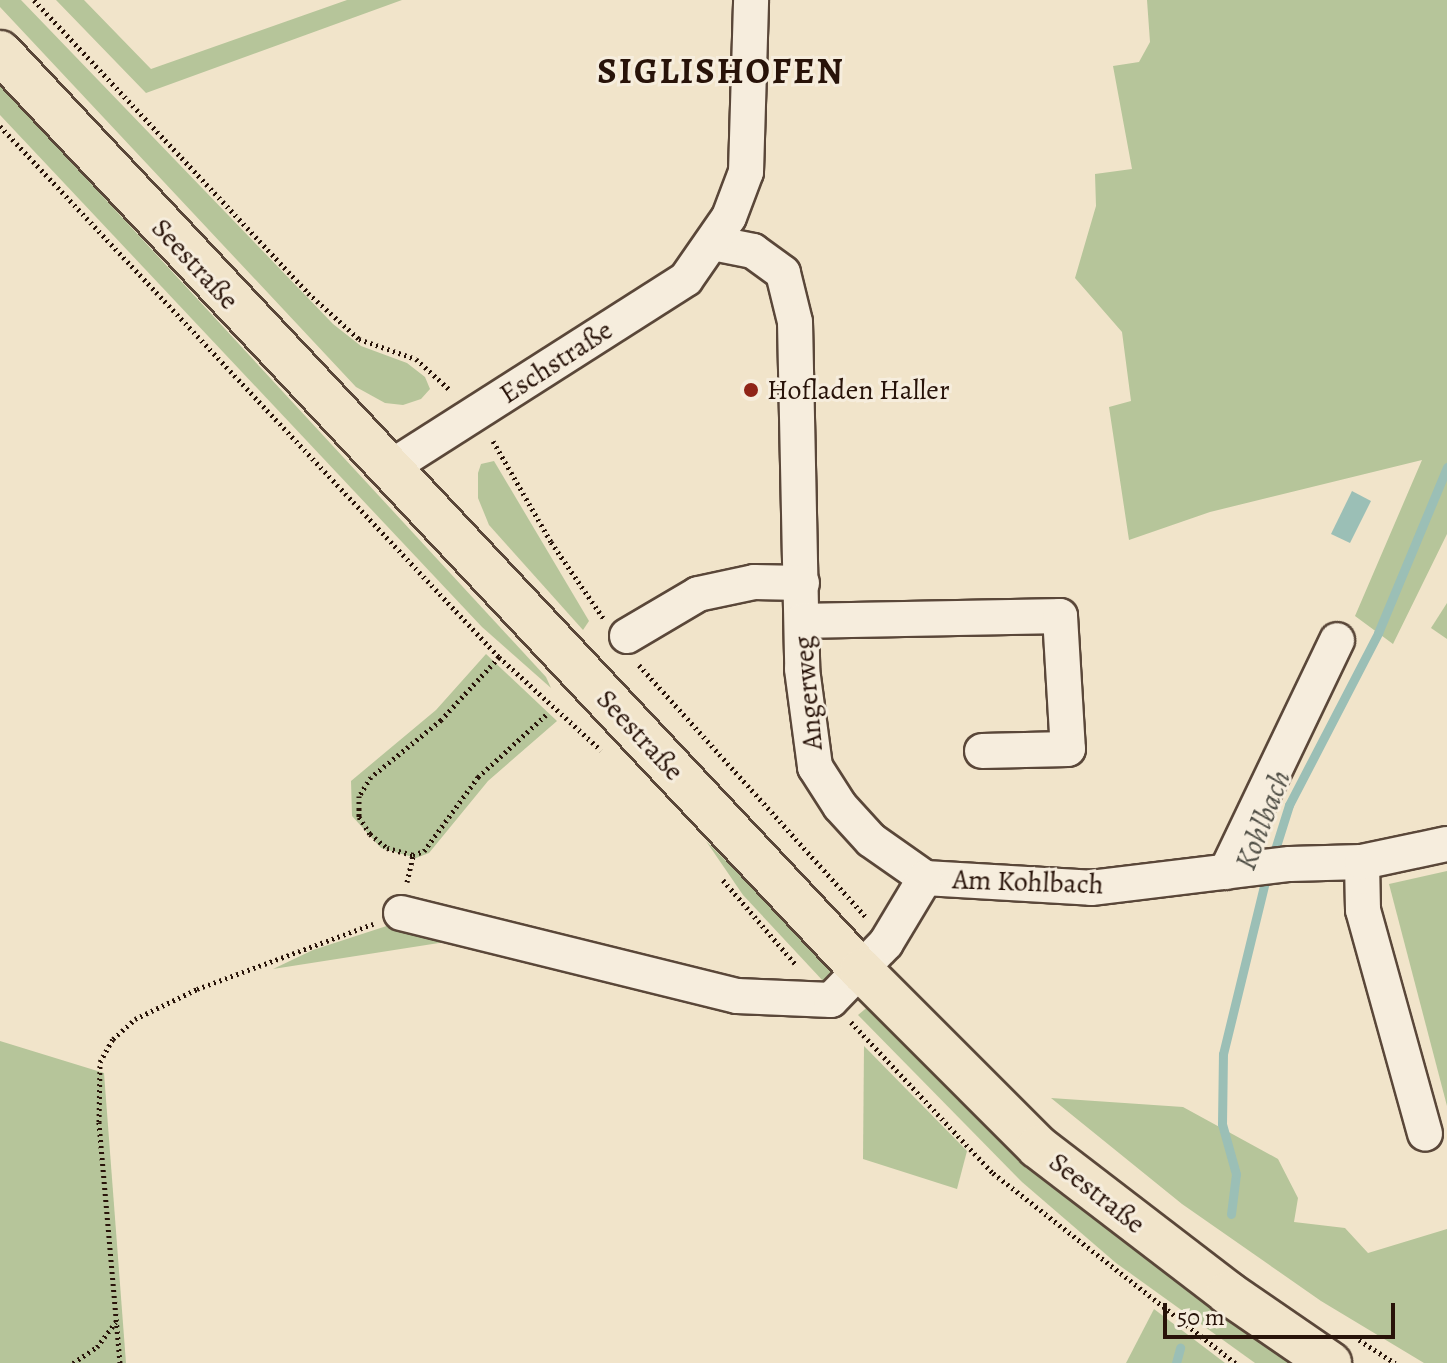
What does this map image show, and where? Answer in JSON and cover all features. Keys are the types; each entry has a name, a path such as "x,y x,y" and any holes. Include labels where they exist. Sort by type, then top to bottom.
{"main road":[{"name":"Seestraße","path":"0,52 388,469 874,957 1038,1147 1228,1293 1339,1348"}],"street":[{"name":"Eschstraße","path":"388,469 686,279 729,217 746,172 751,0"},
{"path":"623,641 698,594 754,582 802,583 795,322 783,273 753,251 713,243"},
{"name":"Angerweg","path":"802,583 802,669 815,767 840,806 871,840 925,878"},
{"path":"802,621 1060,616 1068,749 982,751"},
{"path":"1237,870 1337,640"},
{"name":"Am Kohlbach","path":"925,878 1091,888 1290,864 1362,862 1447,844"},
{"path":"1362,862 1363,910 1425,1134"},
{"path":"401,913 737,996 831,1000 874,957 925,878"}],"path":[{"path":"34,0 308,293 359,339 416,359 477,413 551,542 623,641 733,765 874,957"},
{"path":"0,126 499,657 609,758"},
{"path":"499,657 441,720 371,777 359,806 370,834 387,848 413,855 424,851 478,777 546,715"},
{"path":"713,867 762,930 993,1173 1235,1363"},
{"path":"120,1363 99,1122 100,1062 113,1039 135,1019 197,989 401,913"},
{"path":"73,1363 97,1347 117,1321"},
{"path":"1339,1348 1395,1363"}],"green space":[{"path":"0,0 21,0 333,324 361,346 407,363 425,377 430,389 421,399 403,405 385,403 356,387 0,7"},
{"path":"56,0 84,0 151,69 347,0 402,0 146,93"},
{"path":"1147,0 1447,0 1447,534 1393,644 1355,616 1422,460 1210,512 1129,540 1109,407 1131,401 1122,332 1075,278 1096,206 1095,174 1132,169 1113,66 1139,62 1150,42"},
{"path":"0,85 546,677 551,688 482,627 0,115"},
{"path":"494,461 589,621 583,630 489,525 478,498 478,473 481,464"},
{"path":"1447,603 1447,639 1431,628"},
{"path":"486,654 557,721 488,781 429,853 416,858 381,848 352,816 351,781 436,710"},
{"path":"706,841 836,971 824,982 743,895"},
{"path":"1447,871 1447,1106 1389,884"},
{"path":"405,920 490,935 273,969 313,950"},
{"path":"870,1005 1306,1363 1255,1363 1116,1263 1022,1182 858,1015"},
{"path":"0,1041 104,1073 126,1363 0,1363"},
{"path":"864,1046 967,1151 957,1189 863,1159"},
{"path":"1051,1098 1183,1107 1278,1159 1298,1198 1294,1222 1345,1228 1368,1253 1447,1229 1447,1363 1424,1363 1321,1301 1182,1204"},
{"path":"1154,1309 1225,1363 1126,1363"}],"water":[{"path":"1352,491 1371,501 1350,543 1331,534"}],"waterway":[{"name":"Kohlbach","path":"1272,859 1289,805 1378,633 1447,467"},
{"name":"Kohlbach","path":"1231,1214 1236,1174 1222,1124 1223,1054 1267,873"},
{"name":"Kohlbach","path":"1176,1363 1180,1348"}],"place":[{"name":"Hofladen Haller","path":"751,390"}],"district":[{"name":"SIGLISHOFEN","path":"721,71"}]}
